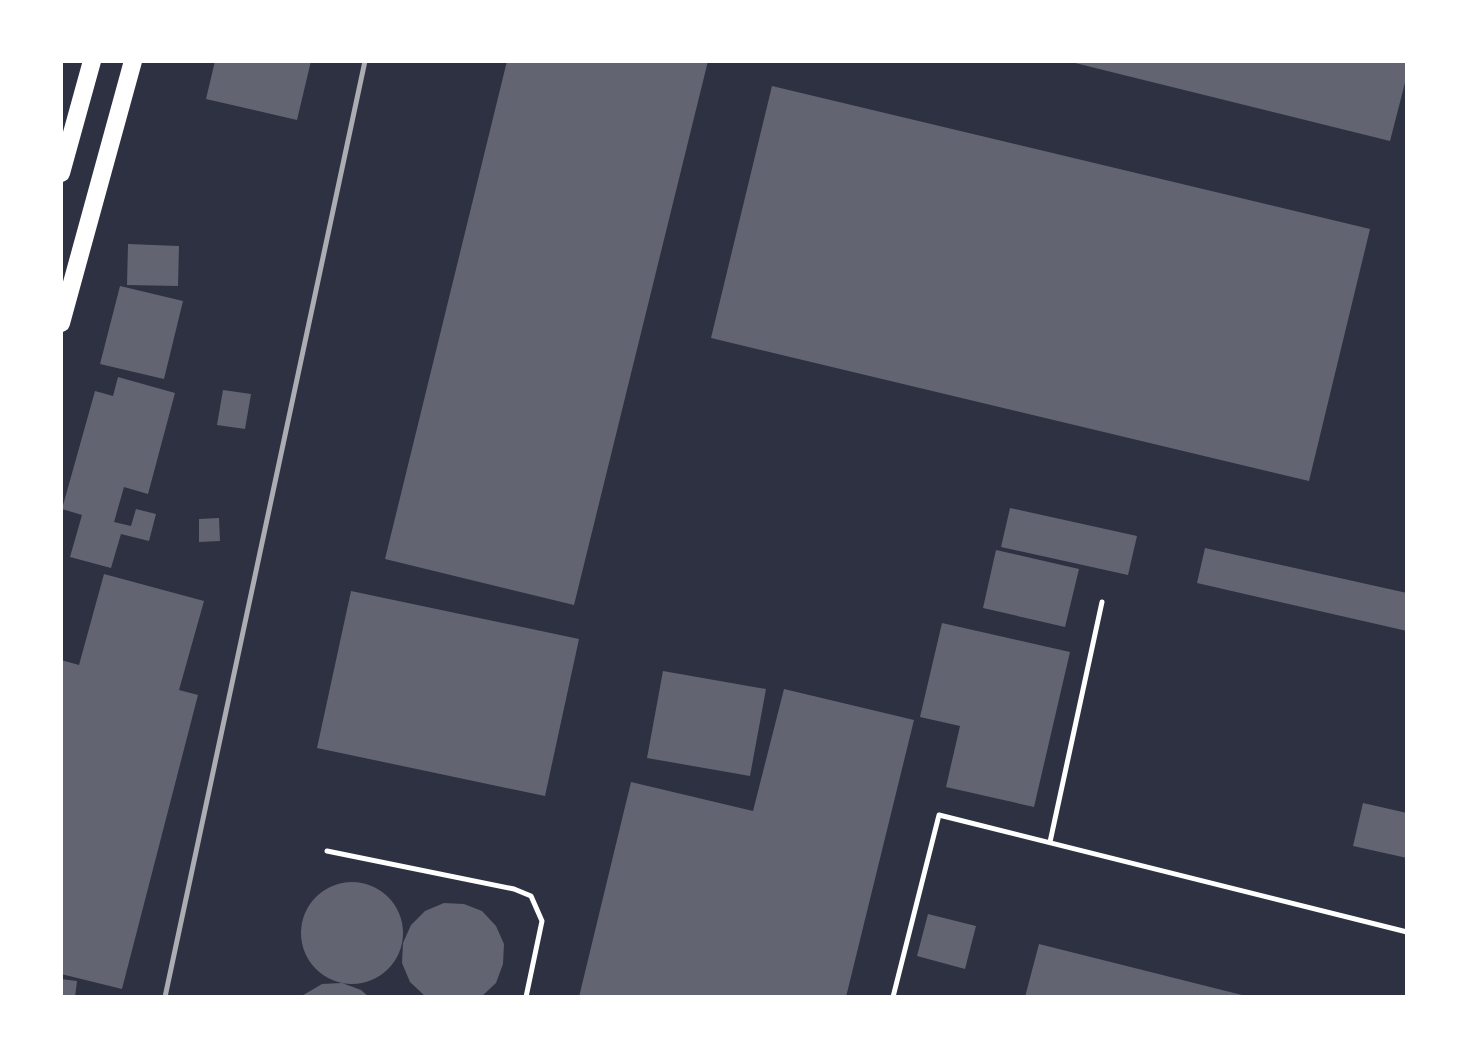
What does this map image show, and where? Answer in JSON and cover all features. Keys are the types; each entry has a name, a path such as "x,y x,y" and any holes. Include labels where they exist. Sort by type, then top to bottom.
{"main road":[{"path":"61,173 92,61"},
{"path":"61,323 133,61"}],"lane":[{"path":"1050,842 1102,602"},
{"path":"892,997 939,815 1407,932"},
{"path":"327,851 514,889 531,896 542,921 526,997"}],"building":[{"path":"215,61 311,61 297,120 206,99"},
{"path":"507,61 708,61 574,605 385,559"},
{"path":"1067,61 1407,61 1407,75 1390,141"},
{"path":"772,86 1370,229 1309,481 711,338"},
{"path":"128,244 179,246 178,286 127,285"},
{"path":"120,286 183,301 164,379 100,364"},
{"path":"118,377 175,393 148,494 124,487 114,522 131,526 136,509 156,514 149,541 121,534 111,568 70,557 82,515 62,509 95,391 113,396"},
{"path":"223,390 251,394 245,429 217,425"},
{"path":"1010,508 1137,536 1128,575 1001,547"},
{"path":"219,518 220,541 199,542 199,519"},
{"path":"1205,548 1407,593 1407,631 1197,583"},
{"path":"996,550 1079,569 1065,627 983,608"},
{"path":"104,574 204,601 179,690 198,695 122,989 61,974 61,660 79,665"},
{"path":"351,591 579,639 545,796 317,748"},
{"path":"942,623 1070,652 1034,807 946,787 960,726 920,717"},
{"path":"663,671 766,689 750,776 647,758"},
{"path":"784,689 914,720 846,997 579,997 631,782 753,811"},
{"path":"1363,803 1407,813 1407,858 1353,846"},
{"path":"352,882 371,886 388,897 399,914 403,933 399,952 388,969 371,980 352,984 333,980 316,969 305,952 301,933 305,914 316,897 333,886"},
{"path":"444,903 464,904 482,911 496,926 504,944 503,964 496,983 481,997 426,997 410,982 402,963 403,943 411,925 425,911"},
{"path":"928,914 976,926 965,969 917,956"},
{"path":"1039,944 1246,996 1246,997 1025,997"},
{"path":"61,979 77,981 75,997 61,997"},
{"path":"342,983 361,990 369,997 300,997 322,984"}],"railway":[{"path":"165,997 365,61"}]}
